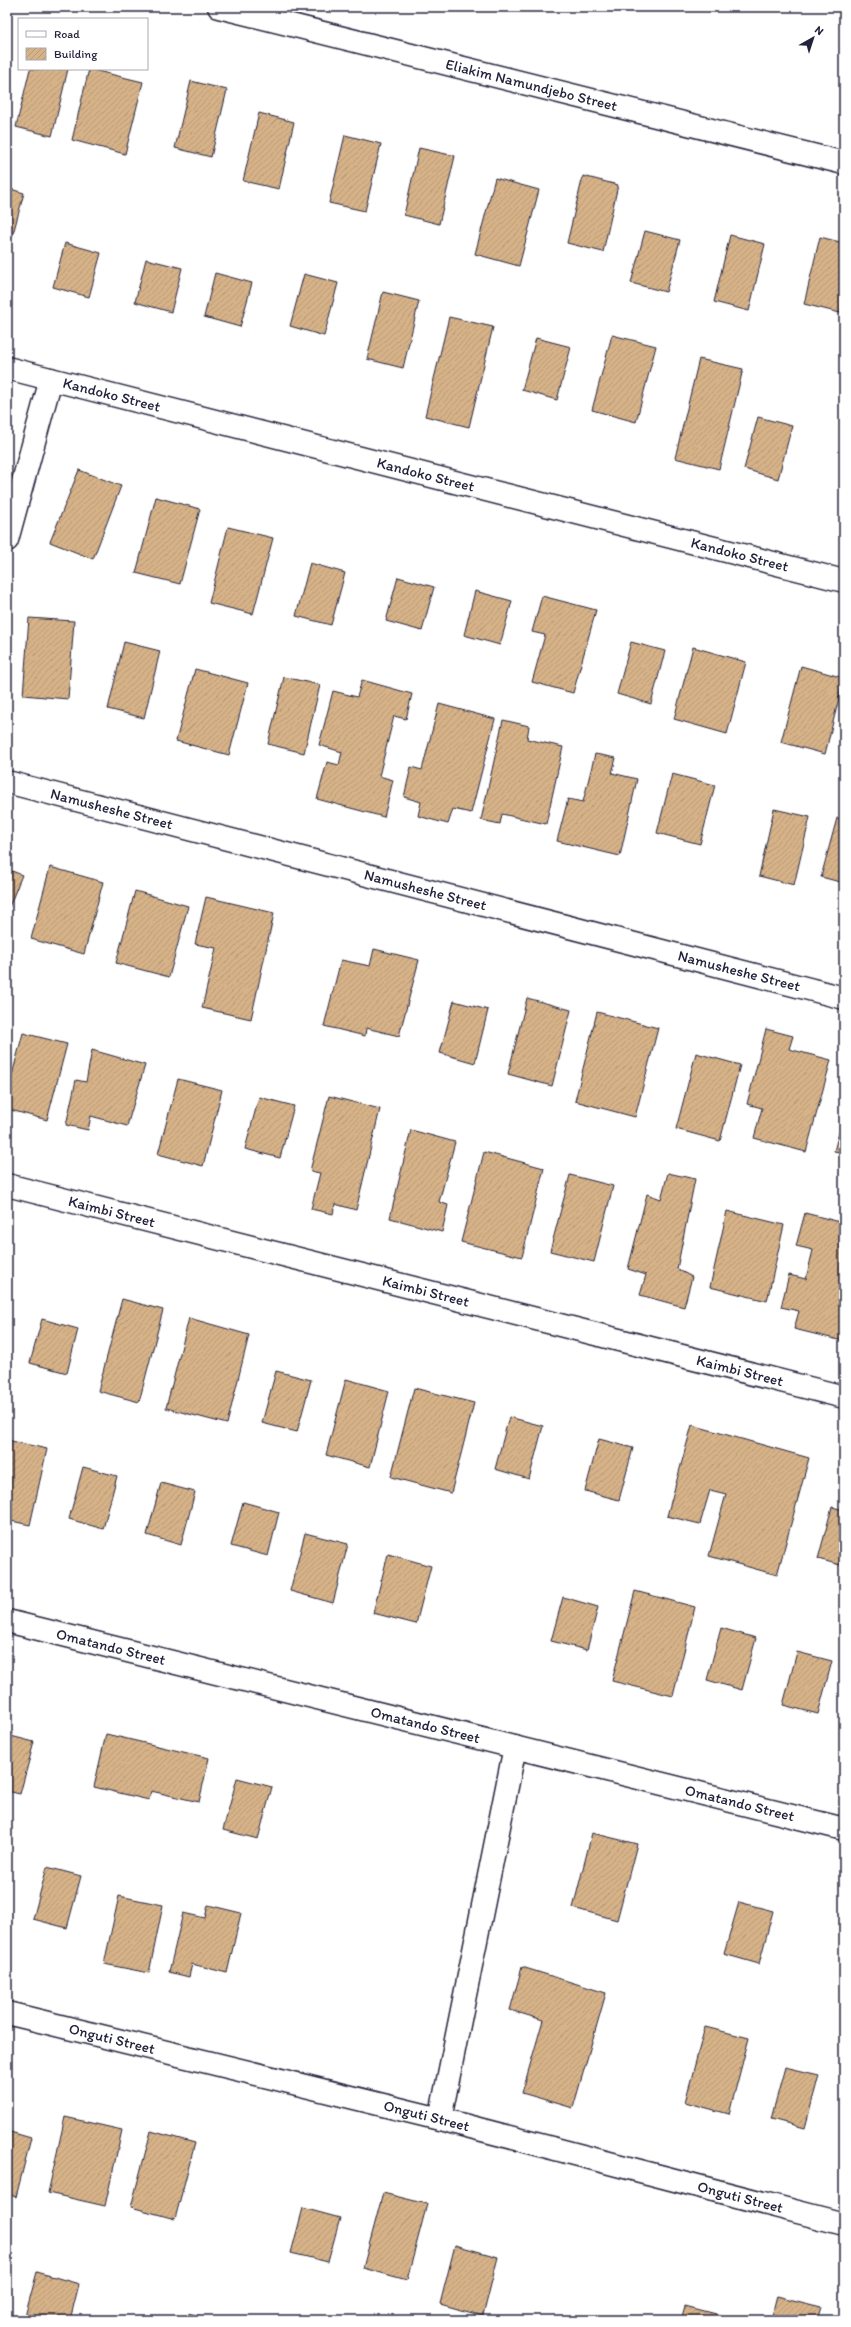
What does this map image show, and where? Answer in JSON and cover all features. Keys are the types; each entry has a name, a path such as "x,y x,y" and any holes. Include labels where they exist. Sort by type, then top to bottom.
{"street":[{"name":"Eliakim Namundjebo Street","path":"219,7 844,163"},
{"name":"Kandoko Street","path":"7,368 844,581"},
{"path":"7,540 51,379"},
{"name":"Namusheshe Street","path":"7,782 844,998"},
{"name":"Kaimbi Street","path":"7,1185 844,1397"},
{"name":"Omatando Street","path":"7,1621 844,1829"},
{"path":"440,2119 515,1747"},
{"name":"Onguti Street","path":"7,2013 440,2119 844,2224"}],"building":[{"path":"30,70 68,70 52,136 16,127"},
{"path":"89,70 143,82 125,154 72,140"},
{"path":"191,81 227,90 211,157 175,148"},
{"path":"259,113 294,122 279,189 243,181"},
{"path":"345,135 381,144 365,211 329,203"},
{"path":"419,148 455,156 439,224 404,215"},
{"path":"583,176 618,185 603,252 567,243"},
{"path":"495,178 539,190 519,266 475,254"},
{"path":"7,188 24,193 10,245 7,244"},
{"path":"645,231 680,240 666,292 631,283"},
{"path":"730,235 765,244 749,311 714,302"},
{"path":"820,237 844,243 844,295 840,313 804,304"},
{"path":"65,243 101,253 89,297 53,287"},
{"path":"146,259 182,268 171,312 135,302"},
{"path":"215,273 252,283 240,327 204,317"},
{"path":"304,274 338,283 324,336 290,326"},
{"path":"383,292 419,301 403,368 367,359"},
{"path":"449,317 493,327 469,427 425,416"},
{"path":"612,335 656,346 636,422 592,410"},
{"path":"536,338 571,347 557,400 522,390"},
{"path":"699,359 743,369 719,469 675,458"},
{"path":"758,417 792,426 778,479 744,469"},
{"path":"79,470 121,486 93,559 50,542"},
{"path":"156,497 200,509 180,584 136,573"},
{"path":"228,527 273,538 253,614 209,603"},
{"path":"310,563 345,573 331,625 296,616"},
{"path":"398,577 434,587 422,631 386,621"},
{"path":"475,591 512,601 500,645 464,635"},
{"path":"542,596 596,610 573,693 532,682 545,635 532,632"},
{"path":"29,618 74,621 68,699 23,695"},
{"path":"124,642 160,651 144,718 108,709"},
{"path":"631,642 665,651 651,704 617,694"},
{"path":"693,647 746,662 727,734 674,719"},
{"path":"801,666 844,678 825,754 781,742"},
{"path":"195,669 248,683 229,755 176,741"},
{"path":"284,677 320,685 304,753 268,744"},
{"path":"362,680 412,694 406,719 394,716 379,776 393,780 384,817 317,799 327,762 339,765 342,752 319,745 333,691 357,697"},
{"path":"439,704 495,719 471,813 453,809 448,824 418,816 421,802 404,797 411,767 422,770"},
{"path":"503,720 529,726 527,739 563,747 546,824 502,814 500,824 481,820"},
{"path":"595,754 616,758 612,773 637,779 620,856 557,841 568,799 583,802"},
{"path":"672,774 715,785 700,844 657,833"},
{"path":"774,809 810,817 794,885 759,876"},
{"path":"837,818 844,820 844,883 821,877"},
{"path":"50,867 103,882 84,954 31,939"},
{"path":"7,869 22,875 7,912"},
{"path":"135,891 188,906 169,977 116,963"},
{"path":"206,897 274,913 251,1019 202,1008 216,948 195,944"},
{"path":"374,949 419,960 399,1036 366,1028 365,1036 324,1026 341,960 370,966"},
{"path":"527,998 571,1010 552,1086 508,1074"},
{"path":"454,1001 488,1010 475,1063 440,1053"},
{"path":"597,1012 658,1028 635,1117 575,1101"},
{"path":"766,1029 793,1036 789,1049 831,1060 806,1152 754,1138 762,1108 747,1104"},
{"path":"23,1033 67,1044 47,1120 7,1109 7,1094"},
{"path":"92,1050 145,1065 127,1126 91,1116 88,1130 66,1125 76,1080 86,1082"},
{"path":"696,1053 740,1065 720,1141 676,1129"},
{"path":"178,1079 222,1090 203,1166 158,1154"},
{"path":"329,1096 380,1109 356,1210 335,1204 333,1214 311,1209 320,1173 310,1171"},
{"path":"259,1097 294,1106 280,1158 245,1149"},
{"path":"844,1115 844,1153 834,1151"},
{"path":"411,1130 455,1142 439,1202 448,1205 442,1232 390,1218"},
{"path":"484,1152 544,1168 522,1257 461,1242"},
{"path":"668,1173 695,1179 677,1269 692,1277 684,1307 640,1295 646,1275 628,1269 647,1194 661,1199"},
{"path":"570,1175 613,1186 594,1262 550,1251"},
{"path":"727,1211 784,1225 767,1301 710,1287"},
{"path":"805,1213 844,1223 843,1341 794,1329 799,1311 781,1307 789,1275 806,1279 813,1250 796,1246"},
{"path":"122,1299 163,1310 139,1402 98,1391"},
{"path":"189,1318 249,1335 227,1424 166,1408"},
{"path":"42,1319 78,1329 67,1373 30,1363"},
{"path":"276,1371 311,1380 297,1432 262,1423"},
{"path":"346,1379 389,1391 370,1467 326,1455"},
{"path":"414,1388 474,1403 451,1493 391,1477"},
{"path":"509,1417 543,1426 529,1479 495,1469"},
{"path":"692,1425 809,1458 777,1575 709,1556 726,1494 710,1490 700,1524 667,1516"},
{"path":"599,1439 633,1448 619,1500 585,1491"},
{"path":"7,1440 47,1449 30,1525 7,1520"},
{"path":"83,1467 117,1476 103,1529 69,1519"},
{"path":"161,1483 195,1492 181,1545 147,1535"},
{"path":"243,1502 279,1512 268,1556 231,1546"},
{"path":"832,1507 844,1510 844,1566 818,1559"},
{"path":"305,1533 348,1544 333,1603 290,1591"},
{"path":"388,1554 431,1566 416,1624 373,1613"},
{"path":"635,1591 695,1607 673,1696 612,1681"},
{"path":"563,1597 598,1607 587,1650 551,1641"},
{"path":"721,1628 756,1638 742,1690 707,1680"},
{"path":"797,1652 832,1661 818,1714 783,1705"},
{"path":"106,1734 209,1758 199,1802 151,1791 149,1800 94,1787"},
{"path":"7,1735 34,1742 20,1794 7,1791"},
{"path":"237,1778 272,1787 258,1839 223,1830"},
{"path":"592,1833 637,1844 617,1920 573,1908"},
{"path":"47,1867 81,1876 67,1928 33,1919"},
{"path":"119,1896 163,1905 149,1973 104,1964"},
{"path":"739,1902 773,1911 759,1964 724,1954"},
{"path":"208,1905 241,1913 227,1973 192,1964 189,1977 169,1972 183,1913 205,1918"},
{"path":"522,1967 606,1993 573,2108 522,2093 543,2020 510,2010"},
{"path":"705,2027 749,2038 729,2114 685,2102"},
{"path":"785,2067 819,2075 805,2128 771,2119"},
{"path":"65,2117 122,2130 105,2206 48,2193"},
{"path":"7,2131 31,2138 16,2197 7,2194"},
{"path":"151,2131 195,2143 175,2219 131,2207"},
{"path":"383,2193 427,2204 407,2280 363,2268"},
{"path":"303,2208 340,2218 328,2262 291,2253"},
{"path":"455,2245 498,2257 483,2316 440,2304"},
{"path":"37,2272 79,2284 70,2320 24,2320"},
{"path":"777,2296 821,2307 817,2320 771,2320"},
{"path":"685,2306 728,2317 727,2320 681,2320"},
{"path":"188,2313 215,2320 186,2320"}]}
